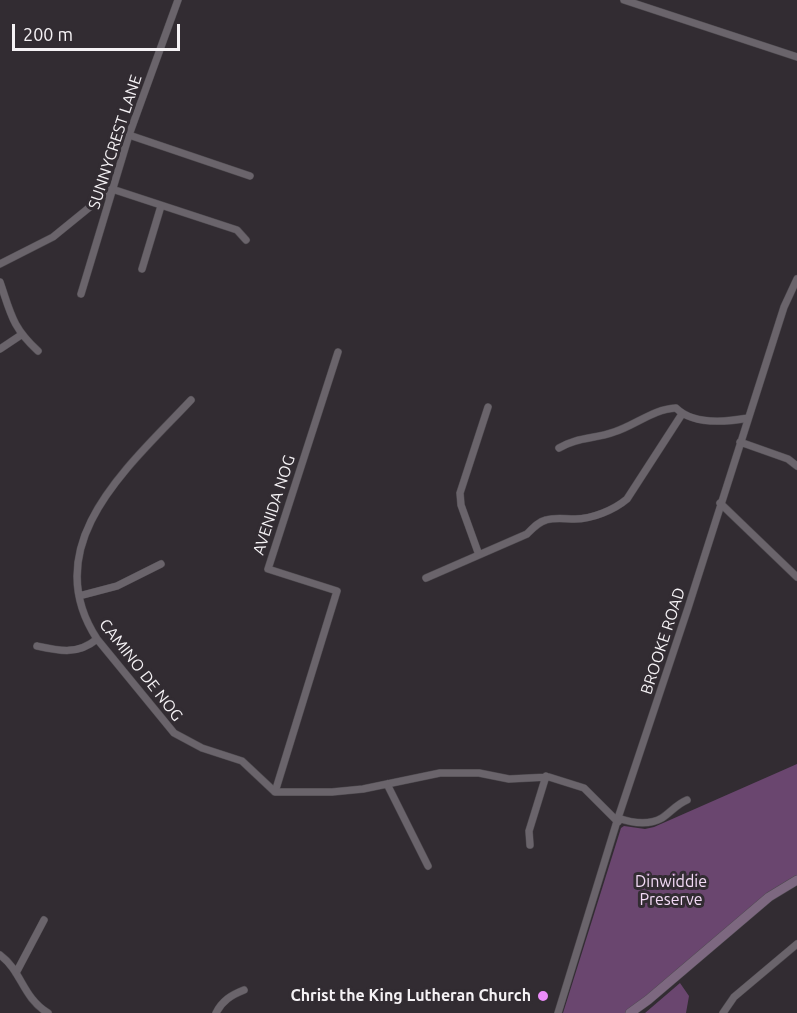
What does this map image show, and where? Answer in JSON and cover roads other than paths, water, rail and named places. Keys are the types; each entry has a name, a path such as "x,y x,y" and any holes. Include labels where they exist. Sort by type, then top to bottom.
{"main road":[{"path":"630,1013 769,897 797,880"}],"street":[{"name":"SUNNYCREST LANE","path":"81,294 129,135 178,0"},
{"path":"624,0 797,57"},
{"path":"129,135 250,176"},
{"path":"0,264 53,237 112,189 237,230 246,240"},
{"path":"142,269 161,206"},
{"name":"BROOKE ROAD","path":"558,1013 783,307 797,279"},
{"path":"0,282 21,335 38,351"},
{"path":"0,349 21,335"},
{"name":"AVENIDA NOG","path":"274,792 337,591 268,569 338,352"},
{"name":"CAMINO DE NOG","path":"191,400 121,475 101,500 78,556 76,574 79,596 87,624 97,639 174,733 202,748 242,761 274,792"},
{"path":"479,555 461,506 460,493 488,407"},
{"path":"559,448 576,439 620,430 663,409 676,408 682,414 719,422 748,418"},
{"path":"426,578 527,534 538,523 557,518 578,519 620,505 627,499 682,414"},
{"path":"740,442 788,459 797,466"},
{"path":"720,503 797,577"},
{"path":"79,596 117,586 161,564"},
{"path":"37,646 72,651 81,649 97,639"},
{"path":"274,792 332,792 387,784 440,772 472,773 509,779 546,776 584,788 618,820 634,823 651,822 662,818 687,800"},
{"path":"530,844 529,831 546,776"},
{"path":"387,784 428,866"},
{"path":"16,973 44,920"},
{"path":"723,1013 734,997 797,944"},
{"path":"0,955 16,973 31,999 48,1013"},
{"path":"216,1013 231,995 244,990"}],"place":[{"name":"Christ the King Lutheran Church","path":"543,996"}],"park label":[{"name":"Dinwiddie Preserve","path":"671,891"}]}
